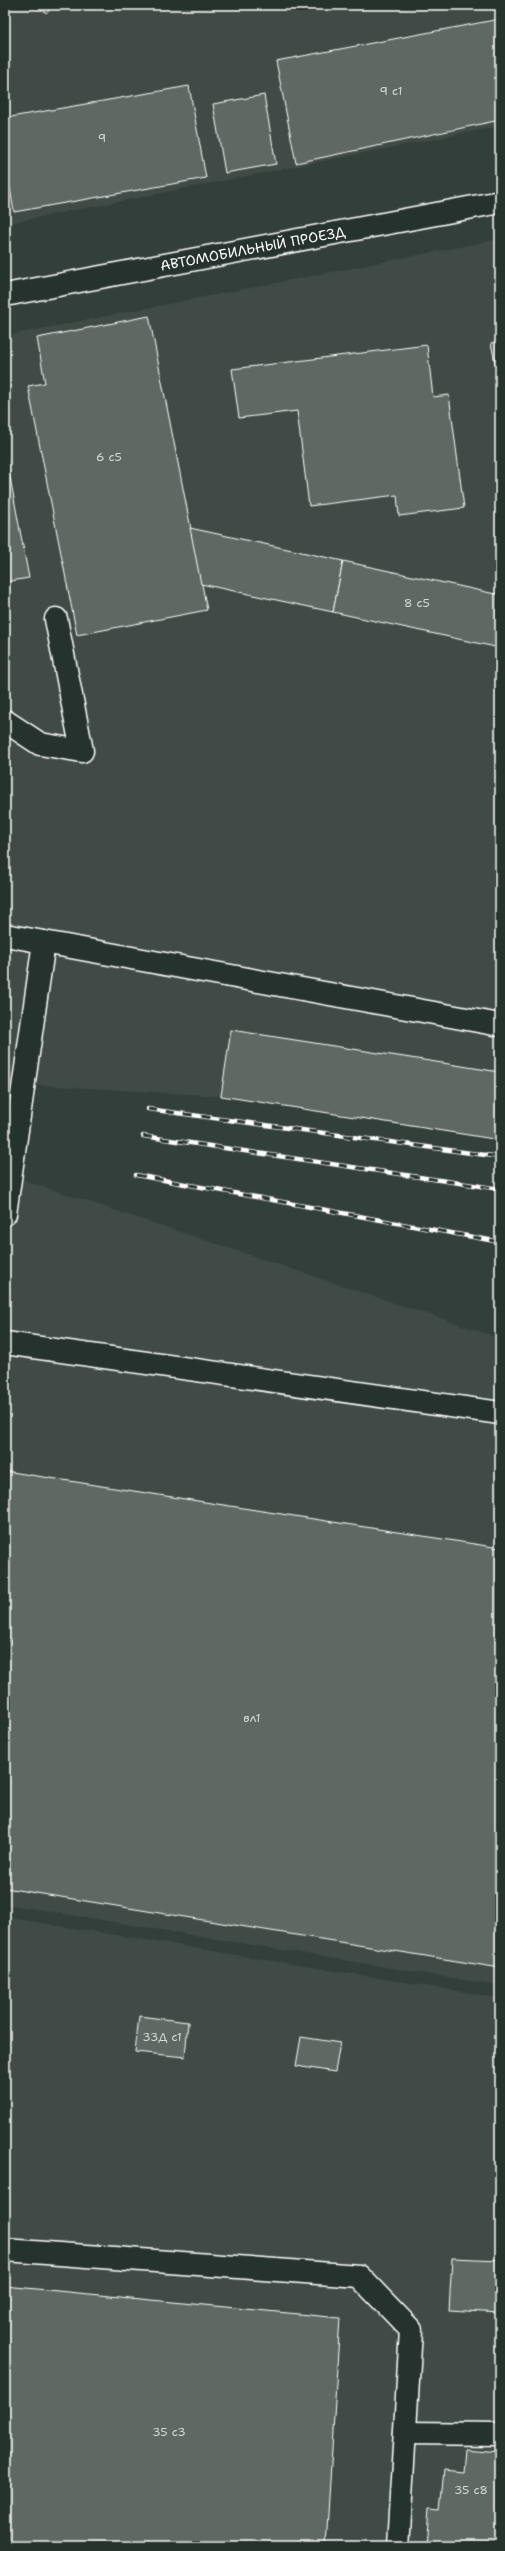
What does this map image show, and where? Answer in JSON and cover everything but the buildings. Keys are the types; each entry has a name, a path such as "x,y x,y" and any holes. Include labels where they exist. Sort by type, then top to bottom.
{"street":[{"name":"АВТОМОБИЛЬНЫЙ ПРОЕЗД","path":"5,295 500,202"},
{"path":"5,721 40,744 82,751 56,618"},
{"path":"5,936 500,1025"},
{"path":"5,1214 44,942"},
{"path":"5,1343 500,1413"},
{"path":"5,2250 359,2276 411,2330 398,2546"},
{"path":"405,2433 500,2434"}],"shaded area":[{"path":"5,5 500,5 500,126 5,224"},
{"path":"500,239 500,1140 221,1096 5,1083 5,336"},
{"path":"5,1174 500,1338 500,1986 5,1904"},
{"path":"5,1917 500,1998 500,2546 5,2546"}],"railway":[{"path":"148,1109 500,1157"},
{"path":"143,1136 500,1189"},
{"path":"136,1175 500,1242"}]}
